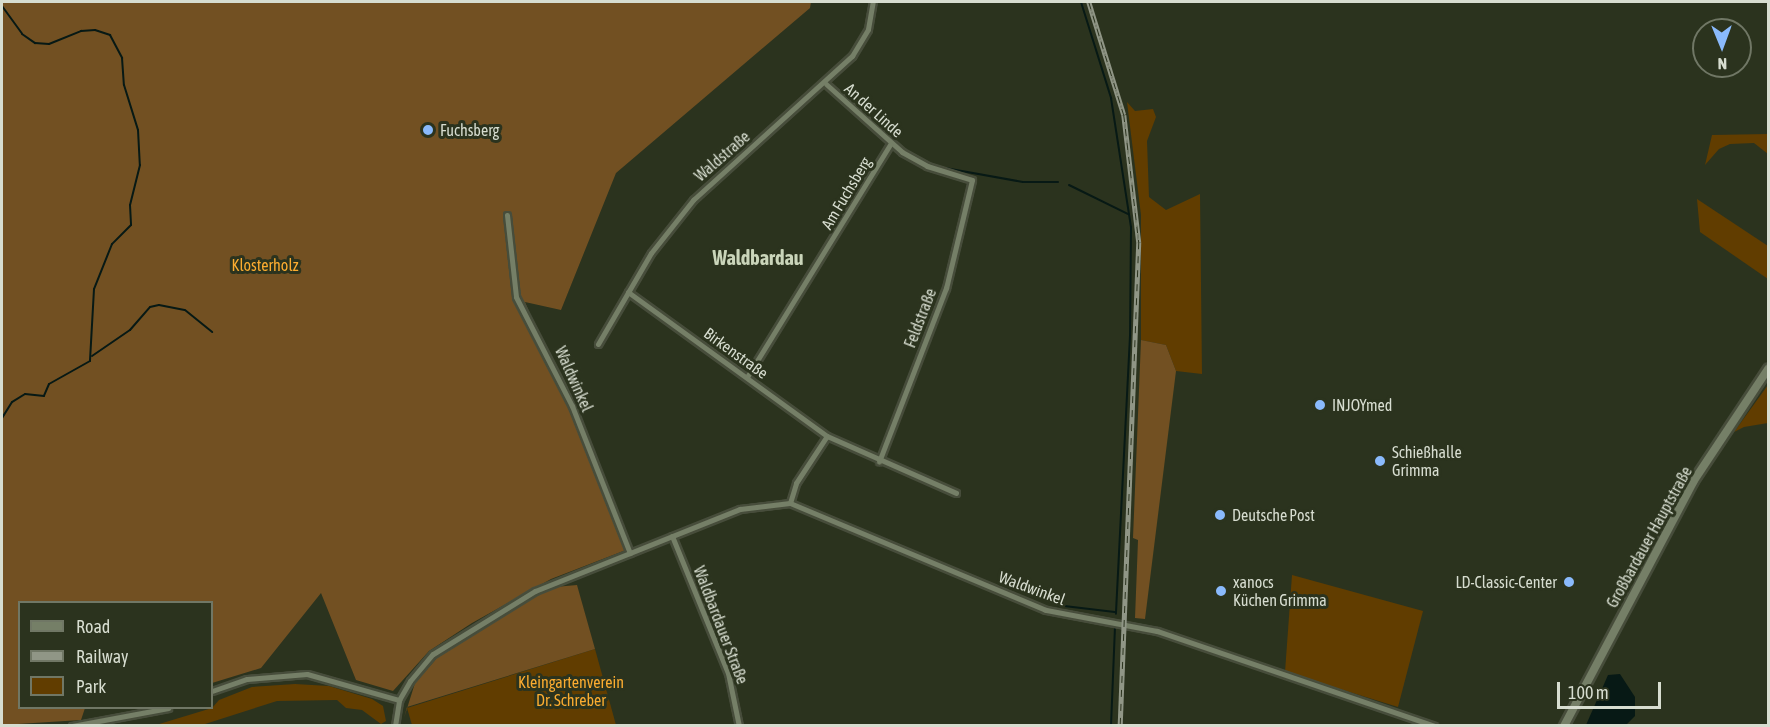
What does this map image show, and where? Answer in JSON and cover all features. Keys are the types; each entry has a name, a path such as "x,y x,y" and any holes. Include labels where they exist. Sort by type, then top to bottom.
{"main road":[{"name":"Großbardauer Hauptstraße","path":"1564,726 1693,482 1768,369"}],"street":[{"name":"Waldstraße","path":"598,344 651,253 693,200 826,84 858,48 871,20 873,2"},
{"name":"An der Linde","path":"826,84 891,145 927,166 972,180"},
{"name":"Am Fuchsberg","path":"747,377 891,145"},
{"name":"Feldstraße","path":"879,462 946,288 972,180"},
{"name":"Waldwinkel","path":"507,215 516,297 572,406 630,553"},
{"name":"Birkenstraße","path":"628,292 827,436 879,462 956,493"},
{"path":"790,503 796,483 827,436"},
{"name":"Waldwinkel","path":"399,700 421,666 453,641 535,591 740,509 761,503 790,503 1046,610 1157,631 1434,726"},
{"name":"Waldbardauer Straße","path":"672,536 728,673 739,726"},
{"path":"213,691 247,679 307,674 399,700 395,726"},
{"path":"72,726 163,709"}],"green space":[{"name":"Klosterholz","path":"2,2 811,2 810,8 616,173 561,310 525,302 626,550 551,579 472,623 429,651 393,691 356,680 321,593 261,668 213,683 213,601 18,601 18,709 85,709 81,720 2,725"},
{"path":"1127,102 1135,111 1153,109 1156,117 1147,141 1149,197 1166,210 1200,194 1202,374 1176,371 1166,345 1141,340 1141,215"},
{"path":"1768,134 1768,154 1754,143 1730,144 1719,149 1705,165 1712,135"},
{"path":"1697,199 1768,246 1768,279 1700,232"},
{"path":"1141,340 1166,345 1176,371 1145,619 1135,618 1138,540 1133,538"},
{"path":"1768,385 1768,423 1744,427 1734,432"},
{"path":"1292,575 1423,611 1398,707 1285,672"},
{"path":"577,585 595,649 408,707 415,683 437,658 537,595 555,587"},
{"name":"Kleingartenverein Dr. Schreber","path":"595,649 616,725 412,725 407,708"},
{"path":"295,684 329,686 372,699 383,706 386,721 381,724 362,710 346,708 337,700 277,701 202,725 156,725 213,709 219,700 252,687"}],"shaded area":[{"path":"1620,674 1635,697 1635,716 1626,725 1586,725 1608,675"}],"waterway":[{"path":"1081,2 1111,98 1131,227 1130,336 1116,614"},
{"path":"2,6 22,34 35,43 49,44 81,31 95,30 110,35 122,58 124,85 138,130 140,165 130,205 131,225 112,244 94,289 90,361 49,384 44,396 25,394 12,402 2,418"},
{"path":"945,168 1023,182 1058,182"},
{"path":"1069,185 1128,214"},
{"path":"92,356 130,330 150,307 159,305 185,310 212,332"},
{"path":"1056,605 1115,612"},
{"path":"1111,726 1115,628"}],"railway":[{"path":"1089,2 1124,115 1139,242 1120,726"}],"place":[{"name":"Fuchsberg","path":"428,130"},
{"name":"INJOYmed","path":"1320,405"},
{"name":"Schießhalle Grimma","path":"1380,461"},
{"name":"Deutsche Post","path":"1220,515"},
{"name":"LD-Classic-Center","path":"1569,582"},
{"name":"xanocs Küchen Grimma","path":"1221,591"}],"district":[{"name":"Waldbardau","path":"758,257"}]}
